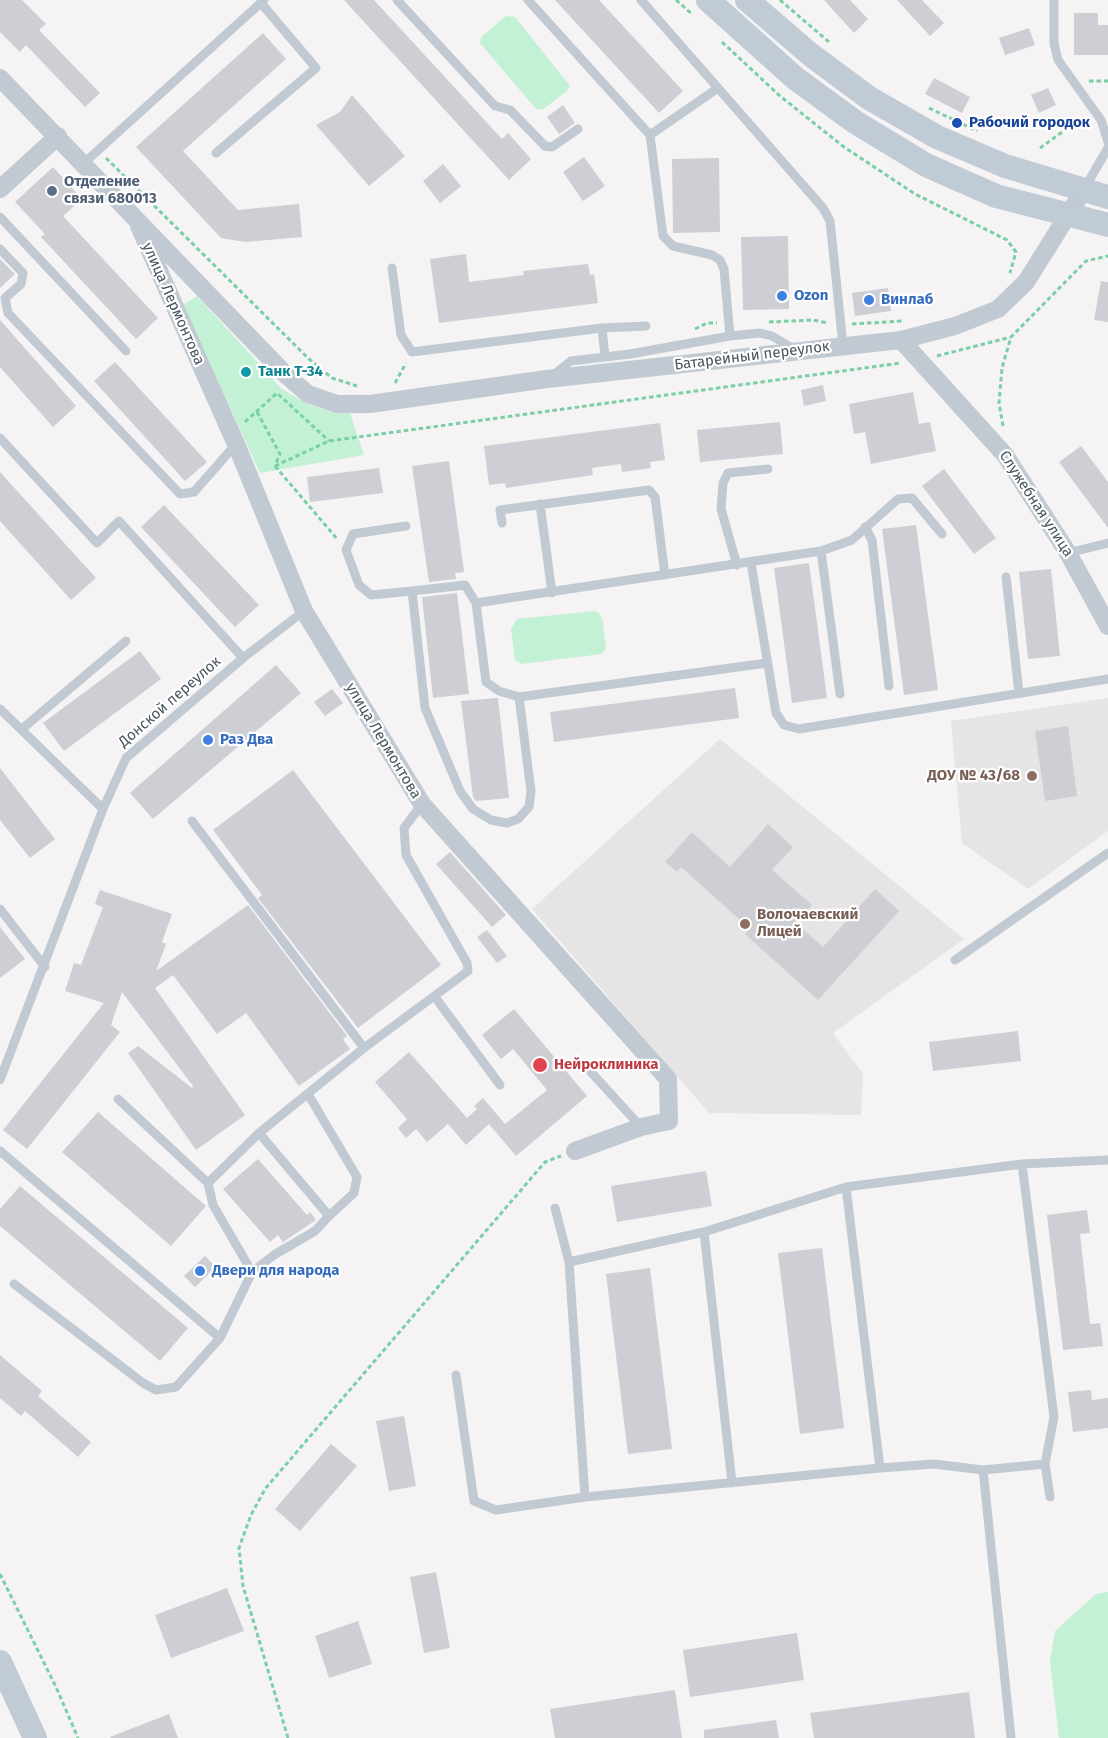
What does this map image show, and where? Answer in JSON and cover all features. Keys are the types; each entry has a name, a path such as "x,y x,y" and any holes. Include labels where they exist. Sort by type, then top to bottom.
{"main road":[{"path":"747,0 811,55 869,98 938,137 1005,166 1108,197"},
{"path":"704,11 855,122 926,165 996,196 1108,225"},
{"path":"0,1662 35,1738"}],"street":[{"name":"улица Лермонтова","path":"0,78 287,376 308,394"},
{"path":"0,189 57,136"},
{"name":"Батарейный переулок","path":"308,394 337,404 370,404 548,380 901,340 955,326 998,309 1026,282 1083,191"},
{"name":"улица Лермонтова","path":"133,214 233,438 304,610 422,804 668,1079 669,1122 641,1127 574,1151"},
{"name":"Служебная улица","path":"901,340 1005,454 1068,553 1108,626"}],"lane":[{"path":"397,0 495,106 510,110 545,146 552,147 578,129"},
{"path":"528,0 650,135 663,236 673,246 712,255 720,260 724,269 730,336"},
{"path":"641,0 823,208 830,221 839,325 843,345"},
{"path":"1054,0 1054,43 1058,60 1101,120 1108,142"},
{"path":"84,163 262,2 316,68 216,153"},
{"path":"650,135 718,88"},
{"name":"Батарейный переулок","path":"1083,191 1108,148"},
{"path":"0,217 126,351"},
{"path":"0,249 23,273 21,284 5,298 8,313 180,494 194,492 233,438"},
{"path":"392,268 401,335 412,352 602,328 646,326"},
{"path":"602,328 605,357"},
{"path":"548,380 571,361 730,336 760,333 772,336 796,351"},
{"path":"0,438 97,543 119,521 243,658"},
{"path":"737,565 721,509 723,483 728,473 768,469"},
{"path":"502,523 500,510 649,490 655,497 664,575"},
{"path":"476,603 821,551 852,540 898,499 912,498 942,534"},
{"path":"540,504 552,593"},
{"path":"406,526 353,534 346,550 359,585 371,595 465,585 476,603 486,682 499,691 519,697 767,663"},
{"path":"865,527 872,540 889,686"},
{"path":"1068,553 1108,543"},
{"path":"821,551 840,694"},
{"path":"751,563 777,714 784,725 799,729 1108,679"},
{"path":"1006,577 1019,693"},
{"path":"412,591 425,708 460,791 473,809 491,820 507,823 518,819 529,807 531,791 519,697"},
{"name":"Донской переулок","path":"104,809 126,758 243,658 304,610"},
{"path":"22,729 126,641"},
{"path":"0,709 104,809 45,967 3,1064 0,1080"},
{"path":"208,1183 259,1133 364,1048 466,974 468,967 406,855 404,828 422,804"},
{"path":"192,821 364,1048"},
{"path":"955,960 1108,853"},
{"path":"0,909 45,967"},
{"path":"435,997 500,1085"},
{"path":"590,1071 641,1127"},
{"path":"14,1284 143,1383 156,1390 167,1391 176,1387 220,1338 252,1272 274,1255 315,1231 354,1192 357,1177 308,1094"},
{"path":"118,1099 208,1183 213,1205 252,1272"},
{"path":"259,1133 329,1216"},
{"path":"0,1151 220,1338"},
{"path":"569,1262 704,1232 846,1187 1022,1164 1108,1160"},
{"path":"1022,1164 1054,1417 1045,1464 1050,1497"},
{"path":"846,1187 880,1468"},
{"path":"555,1208 569,1262 585,1497"},
{"path":"704,1232 732,1483"},
{"path":"456,1375 474,1501 496,1510 585,1497 880,1468 934,1464 983,1470 1045,1464"},
{"path":"983,1470 1011,1738"}],"path":[{"path":"676,0 704,11"},
{"path":"780,0 834,46"},
{"path":"716,36 780,96 843,147 915,194 1008,240 1016,252 1007,279"},
{"path":"1079,81 1108,81"},
{"path":"920,104 981,132"},
{"path":"1040,148 1093,110"},
{"path":"98,150 309,359 332,378 358,386"},
{"path":"1008,433 1001,423 999,403 1002,368 1011,337 1086,261 1108,256"},
{"path":"839,325 907,321"},
{"path":"275,466 329,441 919,360 1011,337"},
{"path":"400,384 394,385 412,352"},
{"path":"233,438 277,393 329,441"},
{"path":"257,411 280,454 275,466"},
{"path":"275,466 346,550"},
{"path":"288,1738 243,1586 240,1548 251,1515 265,1489 545,1162 574,1151"},
{"path":"0,1574 56,1687 78,1738"}],"shaded area":[{"name":"ДОУ № 43/68","path":"1108,698 1108,831 1028,889 962,843 951,721"},
{"name":"Волочаевский Лицей","path":"720,739 964,939 833,1033 863,1074 861,1115 709,1113 532,909"}],"green space":[{"path":"506,16 515,17 570,86 567,91 542,110 536,109 480,43 481,37"},
{"path":"197,296 282,389 310,405 332,412 350,413 364,455 260,473 183,305"},
{"path":"594,611 599,613 603,622 606,648 602,654 521,664 515,660 511,629 517,619"},
{"path":"1108,1592 1108,1738 1059,1738 1050,1661 1055,1631 1096,1594"}],"building":[{"path":"0,0 22,0 46,24 39,30 100,93 85,107 26,45 20,52 0,32"},
{"path":"344,0 374,0 502,139 508,133 531,159 509,180"},
{"path":"555,0 599,0 683,91 659,113"},
{"path":"824,0 850,0 868,19 854,33"},
{"path":"897,0 922,0 944,23 930,36"},
{"path":"1074,13 1098,13 1098,25 1108,25 1108,55 1074,55"},
{"path":"1029,28 1035,45 1005,55 999,38"},
{"path":"263,33 286,59 183,151 238,210 299,204 302,237 245,242 221,238 136,147"},
{"path":"934,78 970,97 962,113 925,94"},
{"path":"1048,88 1056,105 1039,113 1031,95"},
{"path":"352,95 405,156 369,186 316,125 340,112"},
{"path":"563,105 575,123 559,134 547,117"},
{"path":"584,157 605,186 583,201 563,172"},
{"path":"719,158 720,232 673,233 672,159"},
{"path":"443,164 461,186 440,203 423,181"},
{"path":"53,167 82,199 63,216 158,318 136,339 41,237 45,234 15,202"},
{"path":"788,236 789,309 743,310 741,237"},
{"path":"466,254 469,282 524,275 523,271 588,264 590,275 594,274 598,303 439,323 430,259"},
{"path":"0,259 15,274 0,288"},
{"path":"1101,281 1108,282 1108,322 1094,320"},
{"path":"888,288 891,311 855,316 852,293"},
{"path":"0,320 76,406 53,427 0,367"},
{"path":"115,362 207,462 185,481 94,381"},
{"path":"823,385 826,401 804,406 801,390"},
{"path":"913,392 919,424 930,422 936,451 871,464 865,432 854,434 849,404"},
{"path":"780,422 783,454 700,462 697,430"},
{"path":"660,423 665,460 650,462 651,468 622,472 621,464 592,468 593,475 506,488 505,483 489,485 484,446"},
{"path":"1081,446 1108,482 1108,528 1059,462"},
{"path":"449,461 464,572 455,573 456,579 429,582 412,466"},
{"path":"379,468 383,493 310,502 307,477"},
{"path":"944,469 996,538 974,554 922,486"},
{"path":"0,472 96,578 71,600 0,521"},
{"path":"164,505 259,605 235,627 141,527"},
{"path":"916,525 938,690 904,695 882,529"},
{"path":"809,563 827,698 792,703 774,568"},
{"path":"1051,569 1060,656 1028,659 1019,572"},
{"path":"457,593 469,694 433,698 422,597"},
{"path":"140,651 161,679 64,751 43,723"},
{"path":"276,665 301,693 153,819 130,793"},
{"path":"735,688 739,718 554,742 550,712"},
{"path":"332,689 343,703 325,716 314,702"},
{"path":"498,698 509,798 476,801 473,797 461,701"},
{"path":"1068,726 1077,796 1045,801 1035,731"},
{"path":"0,768 55,839 30,858 0,820"},
{"path":"293,770 441,965 358,1028 258,898 262,895 213,830"},
{"path":"768,824 793,847 772,870 812,905 796,923 823,947 875,889 899,911 818,1000 745,934 750,929 681,867 677,872 665,862 692,832 730,867"},
{"path":"450,852 506,915 492,927 436,864"},
{"path":"100,890 172,914 162,942 166,944 156,971 248,905 347,1036 343,1039 350,1049 299,1086 246,1013 217,1034 173,975 155,988 245,1115 196,1150 128,1053 138,1046 192,1088 193,1086 122,992 111,1025 120,1032 27,1149 3,1130 104,1003 65,991 74,963 81,965 103,907 95,904"},
{"path":"0,927 25,959 0,978"},
{"path":"487,930 507,956 497,963 477,937"},
{"path":"514,1009 587,1096 516,1156 489,1124 466,1145 448,1124 427,1142 416,1129 406,1138 398,1128 407,1119 375,1082 409,1052 467,1118 477,1109 474,1106 483,1098 505,1124 547,1090 513,1049 501,1059 482,1035"},
{"path":"1018,1031 1021,1061 933,1071 929,1042"},
{"path":"98,1112 206,1206 171,1246 62,1152"},
{"path":"258,1159 307,1215 310,1212 316,1220 283,1242 278,1235 270,1242 223,1189"},
{"path":"706,1171 712,1206 617,1222 611,1186"},
{"path":"20,1186 188,1328 160,1361 0,1226 0,1209"},
{"path":"1087,1210 1090,1233 1080,1234 1090,1324 1100,1323 1103,1346 1063,1350 1047,1215"},
{"path":"822,1248 844,1428 800,1434 778,1253"},
{"path":"205,1256 216,1267 195,1287 184,1276"},
{"path":"650,1268 672,1449 628,1454 606,1274"},
{"path":"0,1355 42,1391 38,1396 91,1442 78,1457 25,1411 21,1416 0,1398"},
{"path":"1091,1390 1092,1400 1108,1398 1108,1428 1073,1432 1068,1392"},
{"path":"404,1416 416,1486 389,1491 376,1421"},
{"path":"331,1444 357,1466 300,1531 275,1509"},
{"path":"436,1572 450,1648 424,1653 410,1577"},
{"path":"227,1588 244,1631 171,1658 155,1615"},
{"path":"358,1621 372,1664 329,1678 315,1636"},
{"path":"797,1633 804,1680 690,1697 683,1650"},
{"path":"675,1690 682,1738 555,1738 550,1709"},
{"path":"969,1692 975,1738 814,1738 810,1713"},
{"path":"169,1714 178,1738 110,1738 110,1737"},
{"path":"776,1720 779,1738 704,1738 704,1730"}],"place":[{"name":"Рабочий городок","path":"957,123"},
{"name":"Отделение связи 680013","path":"52,191"},
{"name":"Ozon","path":"782,296"},
{"name":"Винлаб","path":"869,300"},
{"name":"Танк Т-34","path":"246,372"},
{"name":"Раз Два","path":"208,740"},
{"name":"ДОУ № 43/68","path":"1032,776"},
{"name":"Волочаевский Лицей","path":"745,924"},
{"name":"Нейроклиника","path":"540,1065"},
{"name":"Двери для народа","path":"200,1271"}]}
